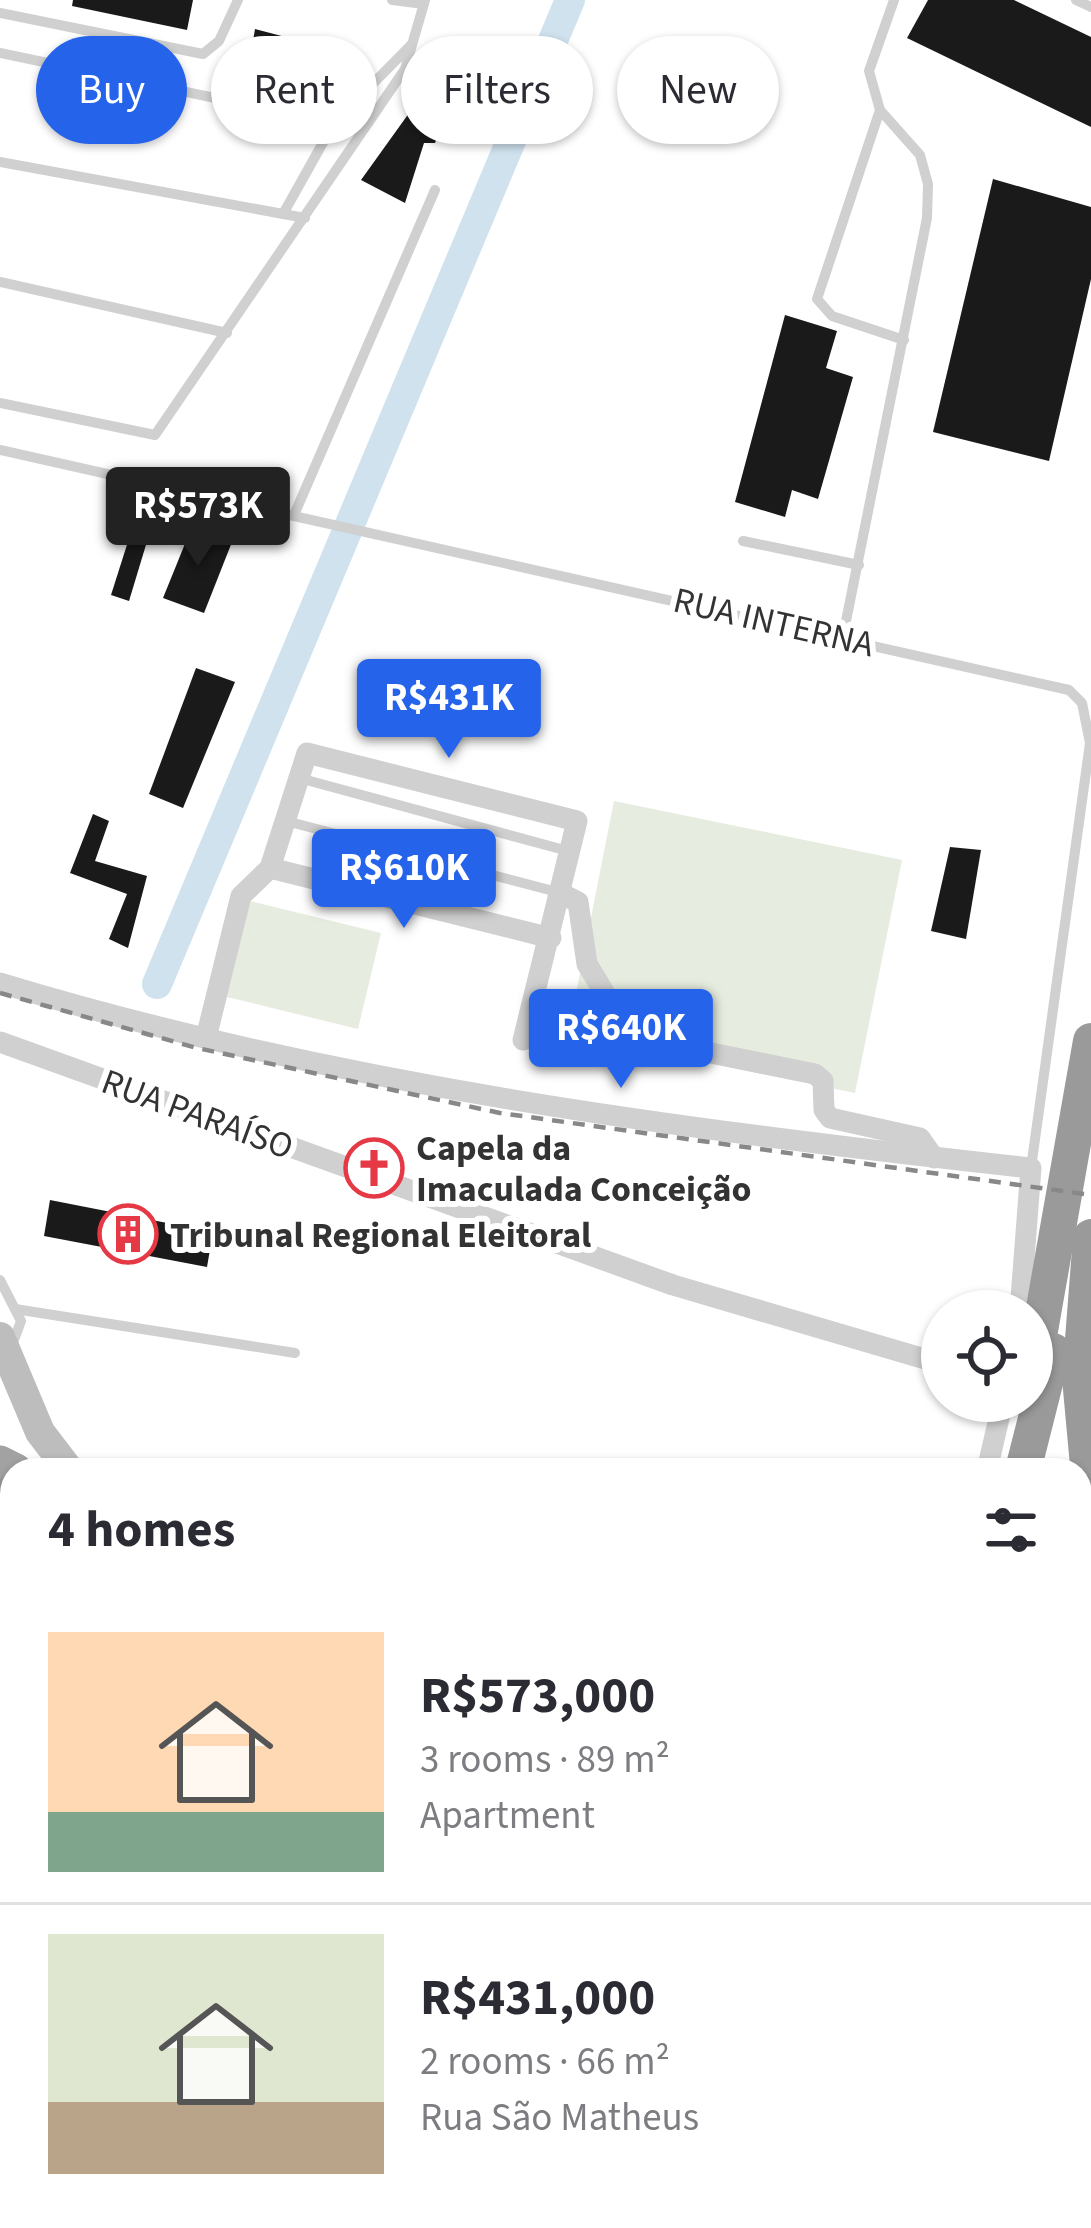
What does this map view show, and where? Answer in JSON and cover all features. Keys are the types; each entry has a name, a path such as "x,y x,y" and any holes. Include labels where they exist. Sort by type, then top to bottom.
{"highway":[{"path":"1047,1290 1091,1041"},
{"path":"1026,1458 1052,1358 1091,1155"},
{"path":"1087,1458 1080,1378 1091,1237"},
{"path":"1011,1458 1021,1422"}],"main road":[{"path":"4,1347 40,1432 60,1458"}],"street":[{"path":"206,1038 241,896 270,868 308,753 578,821 524,1040"},
{"path":"270,868 551,938"},
{"path":"562,894 578,902 587,964 630,1028 652,1041 815,1074 823,1081 824,1110 830,1118 920,1138 934,1158"},
{"path":"0,983 124,1021 488,1099 1031,1168 1022,1290"},
{"name":"RUA PARAÍSO","path":"0,1042 673,1285 921,1358"},
{"path":"1091,1331 1091,1400"},
{"path":"990,1458 998,1422"}],"lane":[{"path":"0,13 203,54 219,41 238,0"},
{"path":"392,0 425,2 415,36"},
{"path":"843,636 927,218 928,184 920,155 880,110 869,71 894,0"},
{"path":"1076,0 1091,8"},
{"path":"0,52 211,97"},
{"path":"377,80 401,56"},
{"path":"0,403 155,435 401,75"},
{"path":"880,110 817,299 832,316 904,340"},
{"path":"283,214 322,144"},
{"path":"0,162 305,218"},
{"path":"294,515 435,190"},
{"path":"0,282 227,334"},
{"name":"RUA INTERNA","path":"0,450 1070,690 1082,703 1090,743 1031,1168"},
{"path":"743,541 859,565"},
{"path":"299,778 571,851"},
{"path":"286,821 562,894"},
{"path":"0,1280 21,1325 4,1347"},
{"path":"15,1309 295,1352"}],"shaded area":[{"path":"614,801 902,860 855,1093 568,1034"},
{"path":"250,901 381,933 358,1029 227,997"}],"building":[{"path":"73,0 193,0 187,30 72,6"},
{"path":"928,0 1014,0 1091,37 1091,127 907,38"},
{"path":"255,29 282,36 254,36"},
{"path":"401,124 401,144 424,144 405,203 361,180"},
{"path":"993,179 1091,207 1091,279 1049,461 933,432"},
{"path":"785,315 837,331 826,368 853,377 818,499 792,490 785,517 735,502"},
{"path":"138,510 155,515 129,601 111,595"},
{"path":"193,524 232,542 204,613 163,598"},
{"path":"196,668 235,682 183,808 149,794"},
{"path":"93,814 109,821 95,861 147,876 128,948 109,939 127,894 70,873"},
{"path":"950,847 981,850 966,939 931,931"},
{"name":"Tribunal Regional Eleitoral","path":"50,1200 213,1232 207,1267 44,1236"}],"waterway":[{"path":"157,984 570,0"}],"railway":[{"path":"0,993 197,1048 500,1113 1091,1195"}],"place":[{"name":"Capela da Imaculada Conceição","path":"374,1168"},
{"name":"Tribunal Regional Eleitoral","path":"128,1234"}]}
